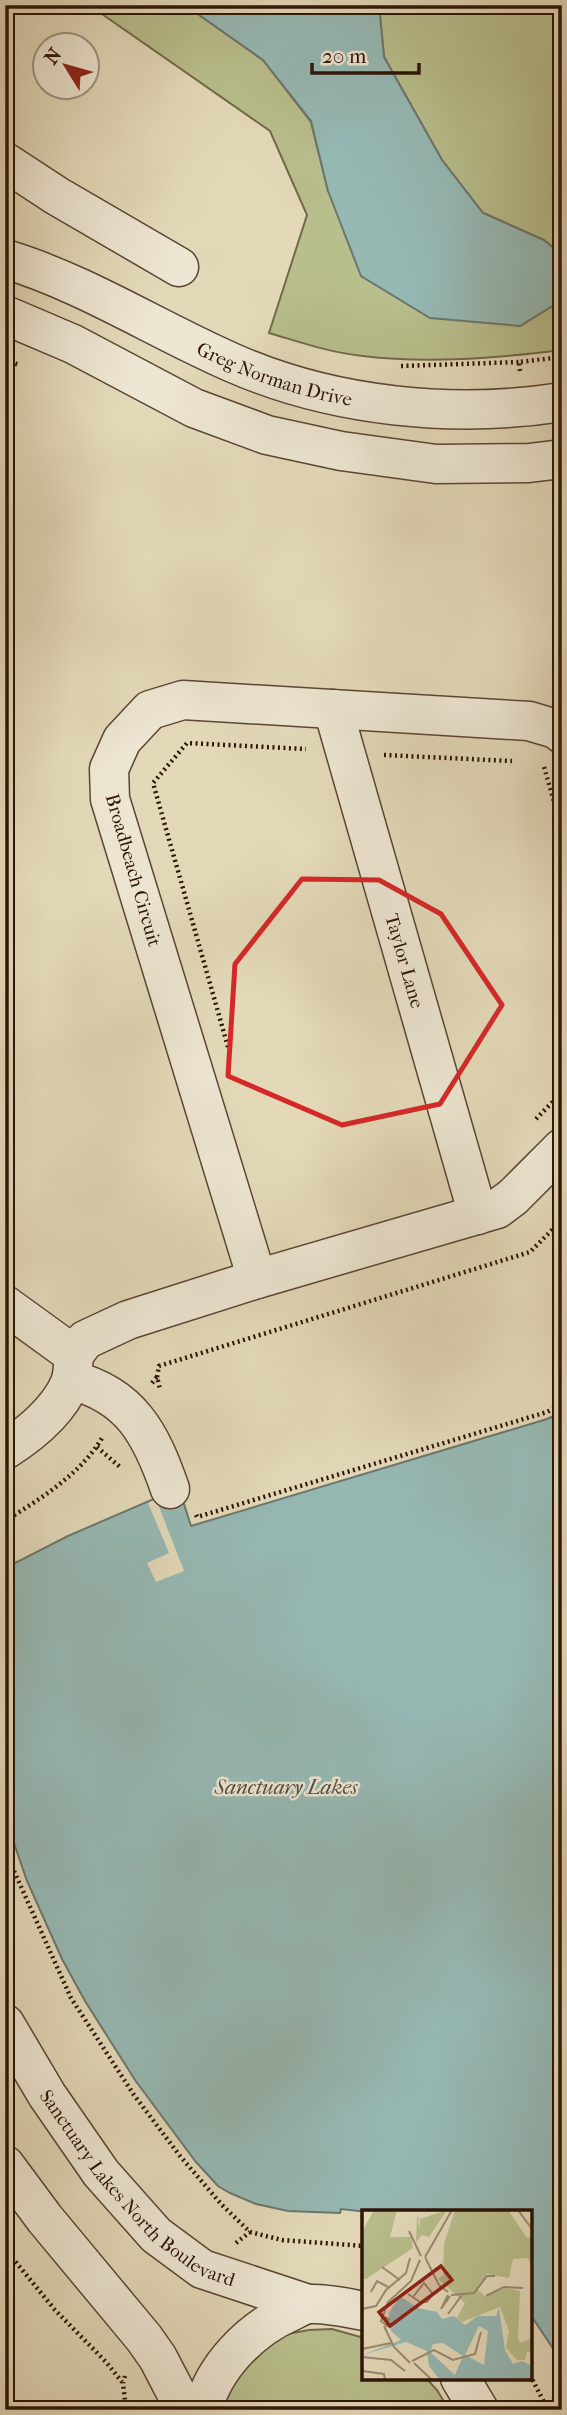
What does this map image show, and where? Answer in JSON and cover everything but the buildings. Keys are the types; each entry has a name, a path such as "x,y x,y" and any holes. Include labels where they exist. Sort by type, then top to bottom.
{"street":[{"path":"5,162 57,196 179,267"},
{"name":"Greg Norman Drive","path":"5,259 69,284 234,363 277,380 355,399 440,409 525,408 562,402"},
{"path":"5,316 72,344 194,408 267,435 341,451 436,464 529,463 562,458"},
{"path":"341,451 355,399"},
{"name":"Broadbeach Circuit","path":"257,1279 110,799 109,769 122,740 150,710 183,700 529,721 556,729 552,748"},
{"name":"Taylor Lane","path":"333,709 478,1215"},
{"path":"5,1450 37,1426 61,1400 85,1340 128,1321 257,1279 497,1209 513,1197 562,1148"},
{"path":"5,1305 94,1386 130,1412 146,1431 182,1497"},
{"name":"Sanctuary Lakes North Boulevard","path":"5,2024 47,2095 101,2173 156,2235 202,2269 308,2304"},
{"path":"5,2165 45,2219 144,2338 186,2410"},
{"path":"203,2410 206,2397 226,2363 247,2340 272,2319 308,2304 362,2311"},
{"path":"461,2380 479,2410"}],"path":[{"path":"397,366 519,362"},
{"path":"229,1048 153,783 187,743 515,761"},
{"path":"552,748 562,829"},
{"path":"160,1390 157,1377 159,1366 530,1252 562,1220"},
{"path":"5,1521 43,1497 69,1476 97,1447 105,1433 130,1412 157,1377"},
{"path":"182,1497 197,1517 547,1412 562,1404"},
{"path":"5,1851 71,1998 134,2095 180,2156 222,2205 250,2232 282,2240 362,2246"},
{"path":"5,2249 55,2310 123,2382"},
{"path":"532,2379 548,2410"}],"highlighted area":[{"path":"302,879 379,880 441,914 502,1005 440,1104 342,1125 228,1076 235,964"}],"green space":[{"path":"89,5 185,5 263,60 311,122 328,191 520,326 562,300 562,350 462,359 412,360 339,352 269,333 307,215 270,131"},
{"path":"379,5 562,5 562,255 544,240 483,213 442,160 384,57"},
{"path":"332,2329 362,2337 362,2380 428,2380 449,2410 221,2410 239,2367 287,2334"}],"water":[{"path":"185,5 379,5 384,57 442,160 483,213 544,240 562,255 562,300 520,326 430,318 361,276 328,191 311,121 263,60"},
{"name":"Sanctuary Lakes","path":"562,1412 562,2362 532,2317 532,2210 362,2211 341,2209 340,2213 288,2211 256,2204 218,2186 196,2162 135,2080 85,2001 62,1959 27,1881 5,1817 5,1568 68,1536 179,1488 191,1526 547,1419"}],"pier":[{"path":"156,1499 184,1571 156,1582 147,1563 169,1553 148,1503"}]}
